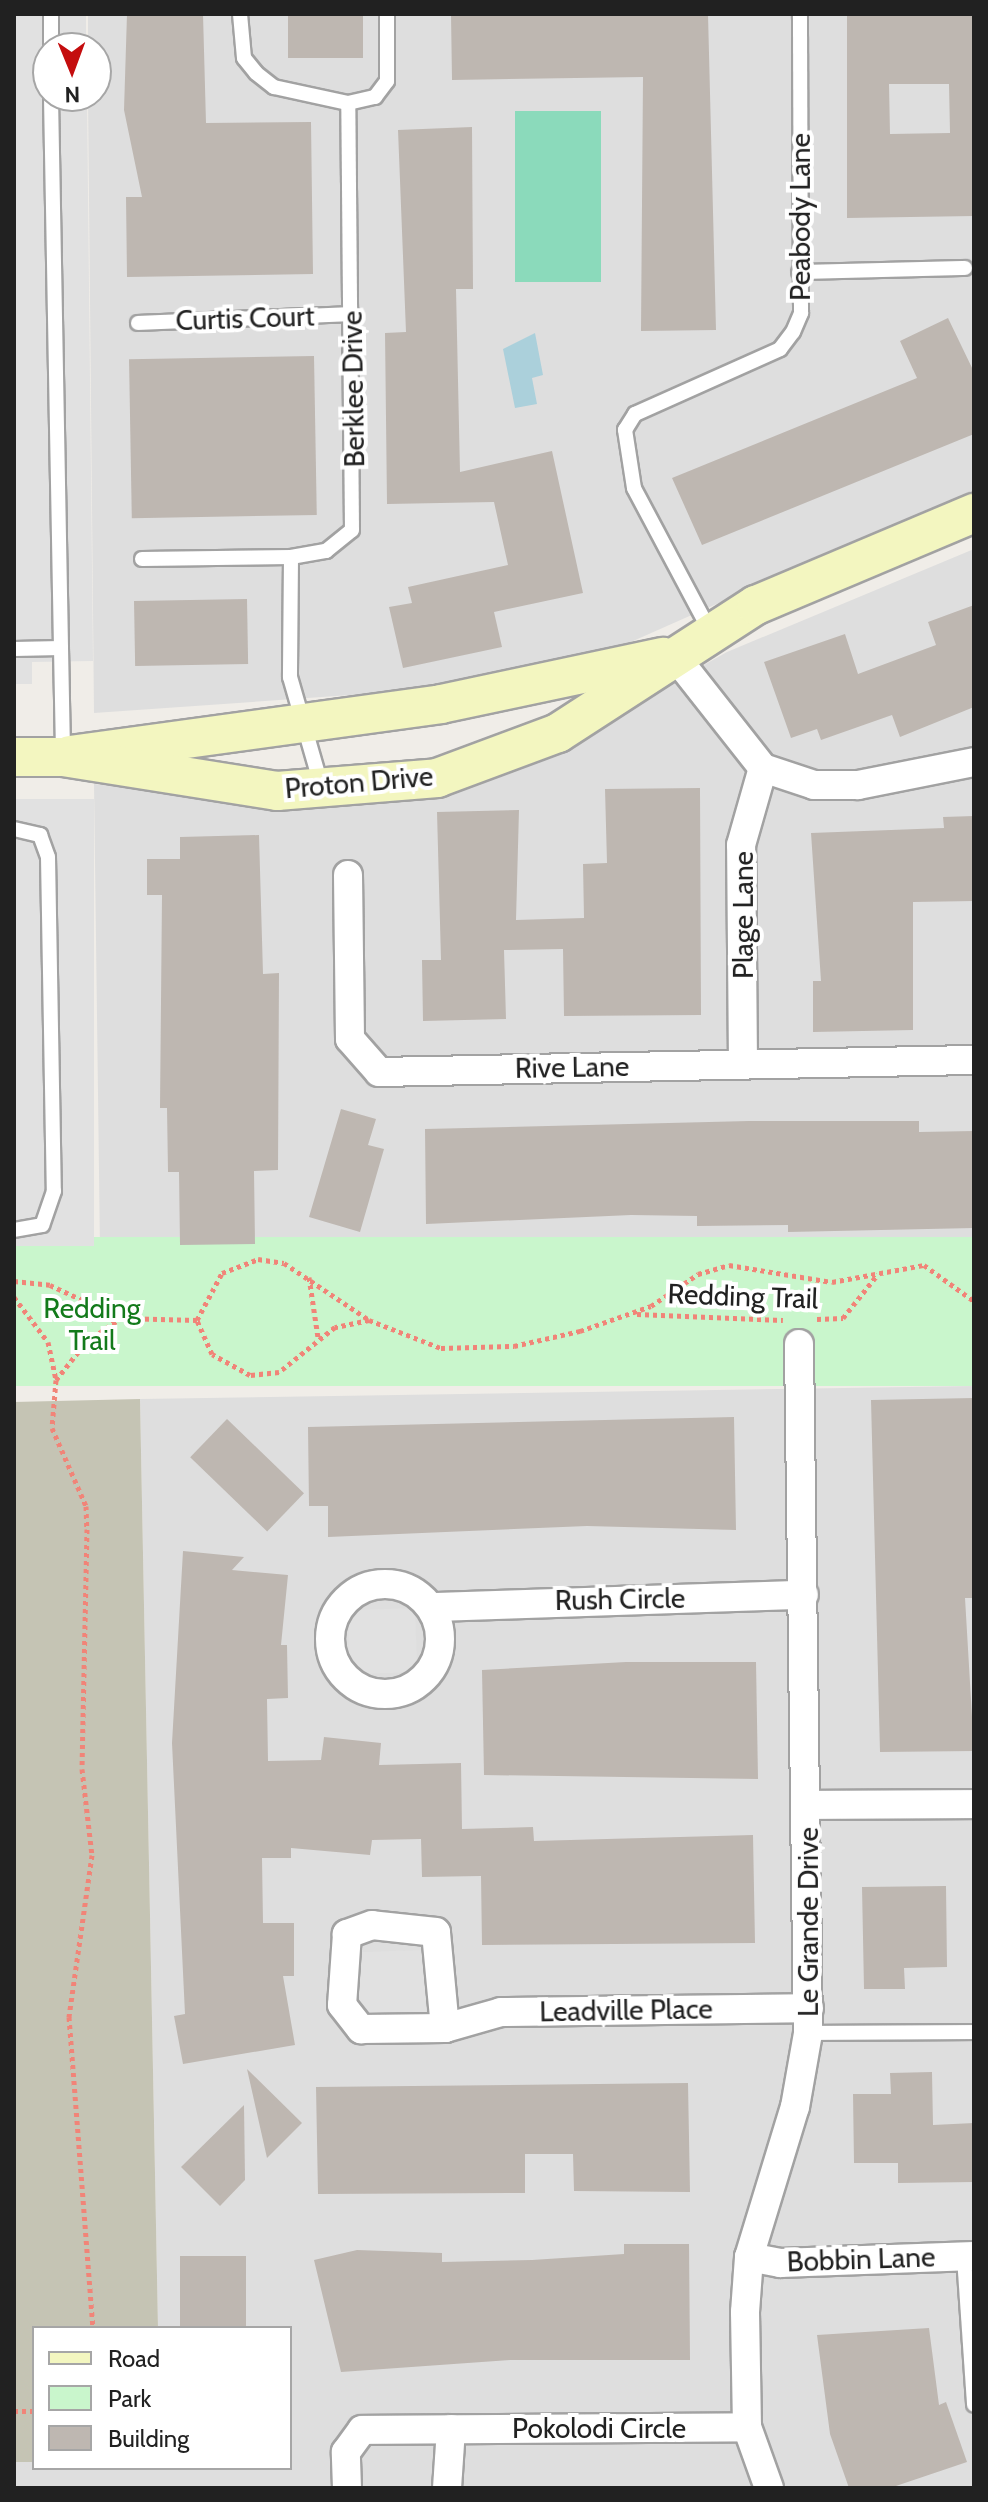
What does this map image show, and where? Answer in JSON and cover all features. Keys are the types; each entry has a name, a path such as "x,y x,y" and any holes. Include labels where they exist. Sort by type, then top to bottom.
{"street":[{"name":"Proton Drive","path":"14,757 63,757 204,784 322,789 437,778 521,750 593,713 674,655 756,605 974,513"},
{"name":"Proton Drive","path":"63,757 118,743 306,723 674,655"},
{"path":"674,655 763,768 814,785 858,785 974,762"},
{"name":"Plage Lane","path":"743,1064 741,845 763,768"},
{"name":"Rive Lane","path":"348,875 350,1039 379,1072 974,1060"},
{"name":"Le Grande Drive","path":"769,2488 747,2427 749,2257 795,2107 808,2020 799,1344"},
{"path":"415,1588 435,1607 437,1663 416,1691 355,1690 333,1663 333,1616 354,1589 415,1588"},
{"name":"Rush Circle","path":"435,1607 804,1595"},
{"path":"807,1805 974,1804"},
{"name":"Leadville Place","path":"445,2028 436,1932 372,1925 347,1934 341,1966 349,2019 361,2029 445,2028 501,2012 808,2020"},
{"name":"Bobbin Lane","path":"749,2257 780,2263 969,2257"},
{"name":"Pokolodi Circle","path":"347,2488 346,2452 362,2430 747,2427"},
{"path":"447,2488 451,2429"}],"lane":[{"path":"240,14 244,58 256,73 274,87 348,103 375,97 387,81 387,14"},
{"name":"Peabody Lane","path":"711,633 634,488 625,430 635,414 780,349 801,313 800,14"},
{"name":"Berklee Drive","path":"291,557 326,551 352,530 348,103"},
{"path":"51,112 63,757"},
{"path":"799,272 965,268"},
{"name":"Curtis Court","path":"138,323 352,314"},
{"path":"142,559 291,557 290,677 306,723 322,789"},
{"path":"14,649 61,648"},
{"path":"14,829 40,835 48,857 54,1191 42,1225 14,1230"},
{"path":"808,2020 974,2032"},
{"path":"969,2257 974,2405"}],"path":[{"name":"Redding Trail","path":"197,1320 211,1284 233,1265 284,1263 369,1320 420,1343 472,1348 546,1340 633,1314 712,1267 832,1282 878,1273 936,1268 974,1301"},
{"name":"Redding Trail","path":"633,1314 843,1318 878,1273"},
{"path":"309,1277 318,1338"},
{"path":"14,1281 50,1285 121,1318 197,1320 212,1354 250,1375 279,1372 318,1338 369,1320"},
{"path":"14,1297 48,1342 56,1380 52,1428 86,1506 82,1769 92,1855 69,2017 93,2326"},
{"path":"56,1380 86,1342 121,1318"}],"shaded area":[{"path":"14,14 86,14 86,32 32,32 32,112 87,112 93,661 32,662 32,684 14,684"},
{"path":"88,14 974,14 974,490 597,657 493,685 94,713 88,112 112,112 112,32 88,32"},
{"path":"974,549 974,1237 100,1249 94,784 265,803 399,800 519,769 727,652"},
{"path":"14,799 94,799 94,1246 14,1246"},
{"path":"974,1386 974,2488 14,2488 14,2462 32,2462 32,2470 292,2470 292,2326 158,2326 140,1399"},
{"path":"140,1399 158,2326 32,2326 32,2462 14,2462 14,1402"},
{"path":"415,1608 417,1672 350,1674 348,1610"},
{"path":"424,1950 426,2018 358,2020 356,1952"}],"green space":[{"path":"515,111 601,111 601,282 515,282"},
{"name":"Redding Trail","path":"14,1237 974,1237 974,1386 14,1386"}],"water":[{"path":"535,333 543,375 532,378 537,404 515,408 503,349"}],"building":[{"path":"127,14 203,14 206,123 311,122 313,274 127,277 126,197 142,197 124,110"},
{"path":"288,14 363,14 363,58 288,58"},
{"path":"451,14 708,14 716,330 641,331 643,77 452,80"},
{"path":"847,14 974,14 974,216 847,218","holes":["889,84 949,84 950,133 890,134"]},
{"path":"472,127 473,289 456,289 460,472 552,451 583,593 494,612 502,647 403,668 389,607 412,603 408,587 508,565 494,502 387,504 385,333 406,332 398,130"},
{"path":"948,318 974,372 974,434 702,545 672,478 917,378 900,341"},
{"path":"314,356 317,515 132,518 129,359"},
{"path":"247,599 248,664 135,666 134,601"},
{"path":"974,605 974,707 900,737 892,715 821,740 817,729 791,738 764,662 845,634 858,674 936,645 928,622"},
{"path":"700,788 701,1015 564,1016 563,949 504,950 506,1019 423,1021 422,960 441,960 437,812 519,810 516,920 584,918 583,864 607,863 605,789"},
{"path":"974,816 974,901 913,902 913,1030 813,1032 813,981 821,981 811,833 944,828 943,817"},
{"path":"259,835 263,974 279,973 278,1170 254,1171 255,1244 180,1245 179,1172 168,1172 167,1108 160,1108 162,895 147,895 147,859 180,859 180,837"},
{"path":"341,1109 376,1119 368,1145 384,1149 360,1232 309,1217"},
{"path":"749,1121 919,1121 919,1132 974,1131 974,1228 788,1232 788,1225 697,1226 697,1216 631,1215 426,1224 425,1129"},
{"path":"974,1398 974,1598 965,1598 974,1751 880,1752 871,1400"},
{"path":"734,1417 736,1530 587,1526 328,1537 328,1506 309,1506 308,1427"},
{"path":"227,1419 304,1493 267,1531 190,1457"},
{"path":"183,1551 244,1557 232,1570 288,1575 281,1645 287,1645 288,1698 267,1699 268,1761 321,1760 324,1737 381,1743 379,1765 461,1763 462,1829 533,1827 534,1841 753,1835 755,1943 482,1945 481,1876 422,1877 421,1839 372,1840 370,1855 291,1848 291,1858 262,1858 263,1923 294,1923 294,1976 283,1976 295,2045 183,2064 174,2016 185,2014 172,1743"},
{"path":"626,1662 756,1662 758,1779 484,1775 482,1670"},
{"path":"946,1886 947,1967 904,1968 905,1989 864,1989 862,1887"},
{"path":"247,2069 302,2123 267,2158"},
{"path":"932,2072 933,2125 974,2123 974,2182 898,2183 898,2163 854,2163 853,2094 891,2094 890,2073"},
{"path":"688,2083 690,2192 574,2191 573,2154 525,2154 525,2193 318,2194 316,2087"},
{"path":"244,2105 245,2180 220,2206 181,2167"},
{"path":"624,2244 689,2244 690,2360 510,2360 341,2372 314,2260 357,2250 442,2253 442,2262 532,2260 624,2254"},
{"path":"180,2256 246,2256 246,2326 180,2326"},
{"path":"929,2328 939,2405 946,2402 967,2462 890,2488 849,2488 830,2434 817,2335"}]}
